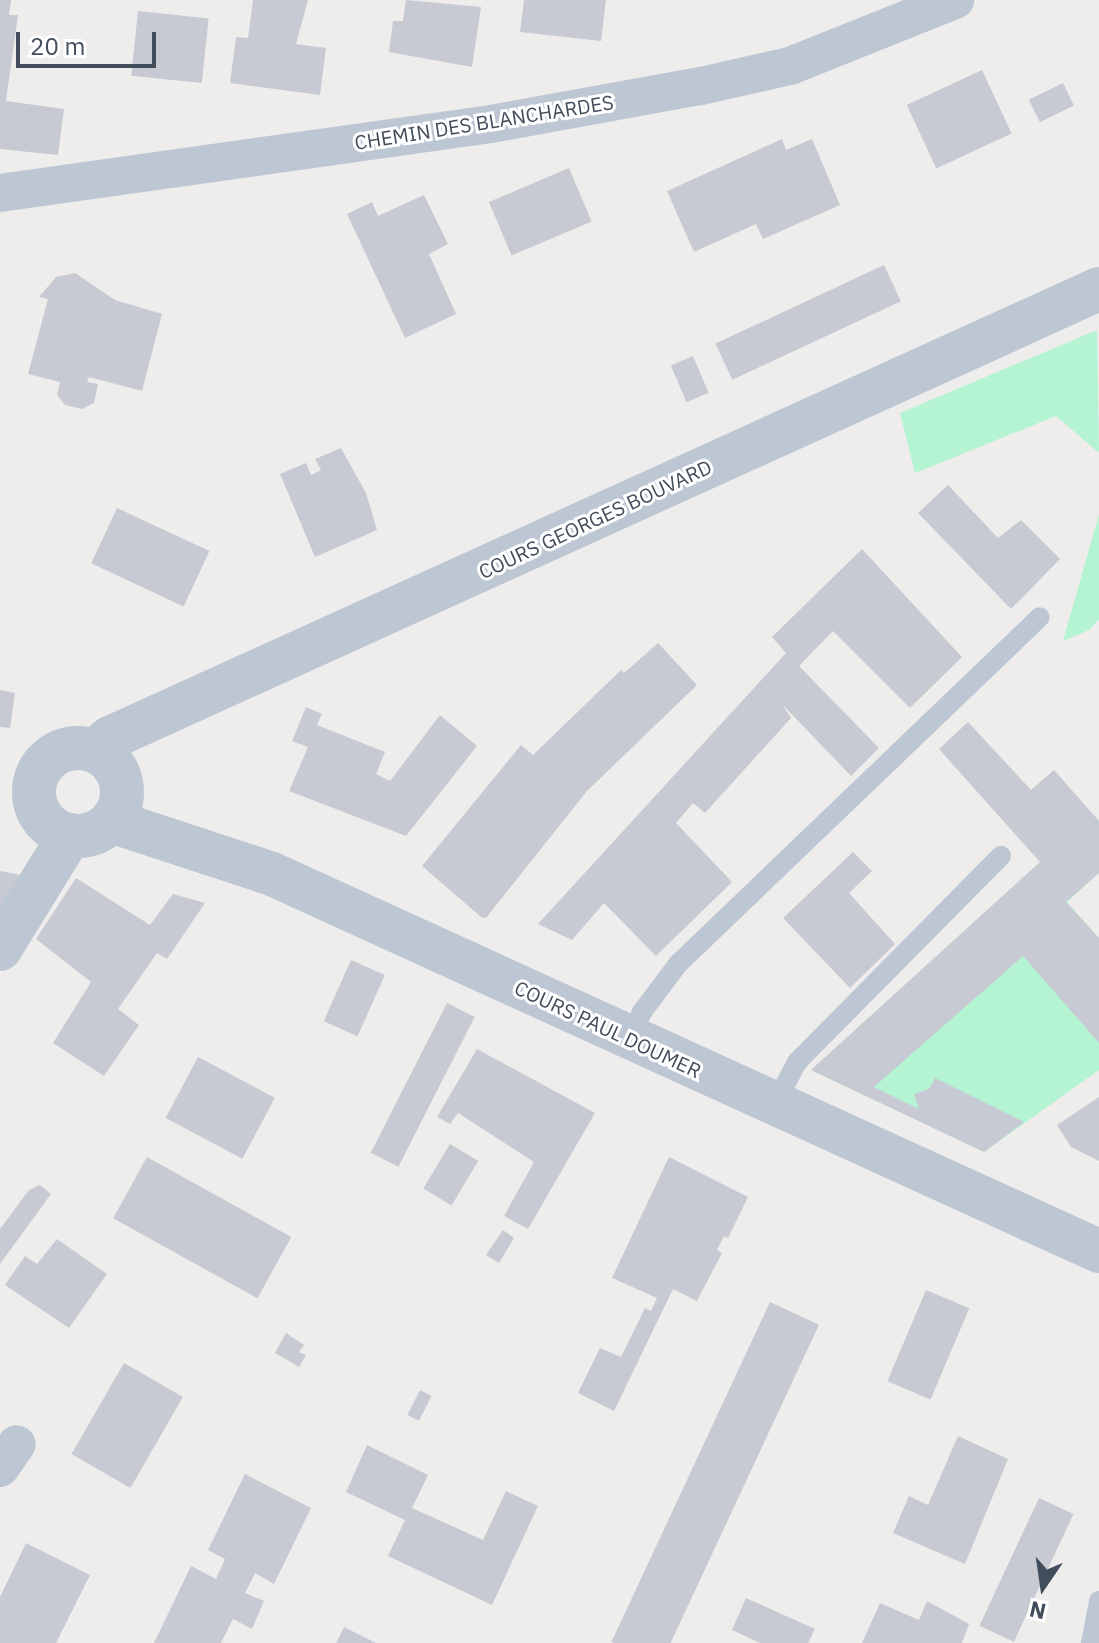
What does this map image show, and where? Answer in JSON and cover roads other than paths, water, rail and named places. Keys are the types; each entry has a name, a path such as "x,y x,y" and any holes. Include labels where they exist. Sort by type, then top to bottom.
{"street":[{"name":"CHEMIN DES BLANCHARDES","path":"0,193 491,124 701,86 790,66 955,0"},
{"name":"COURS GEORGES BOUVARD","path":"94,751 110,738 1099,289"},
{"path":"74,748 94,751 113,764 120,777 121,805 111,821 90,835 70,835 49,825 17,794 48,759 74,748"},
{"name":"COURS PAUL DOUMER","path":"111,821 272,874 774,1106 1099,1251"},
{"path":"0,949 70,835"}],"lane":[{"path":"630,1039 642,1012 678,964 1040,617"},
{"path":"774,1106 797,1062 896,968 1001,856"},
{"path":"1091,1643 1099,1601"}]}
